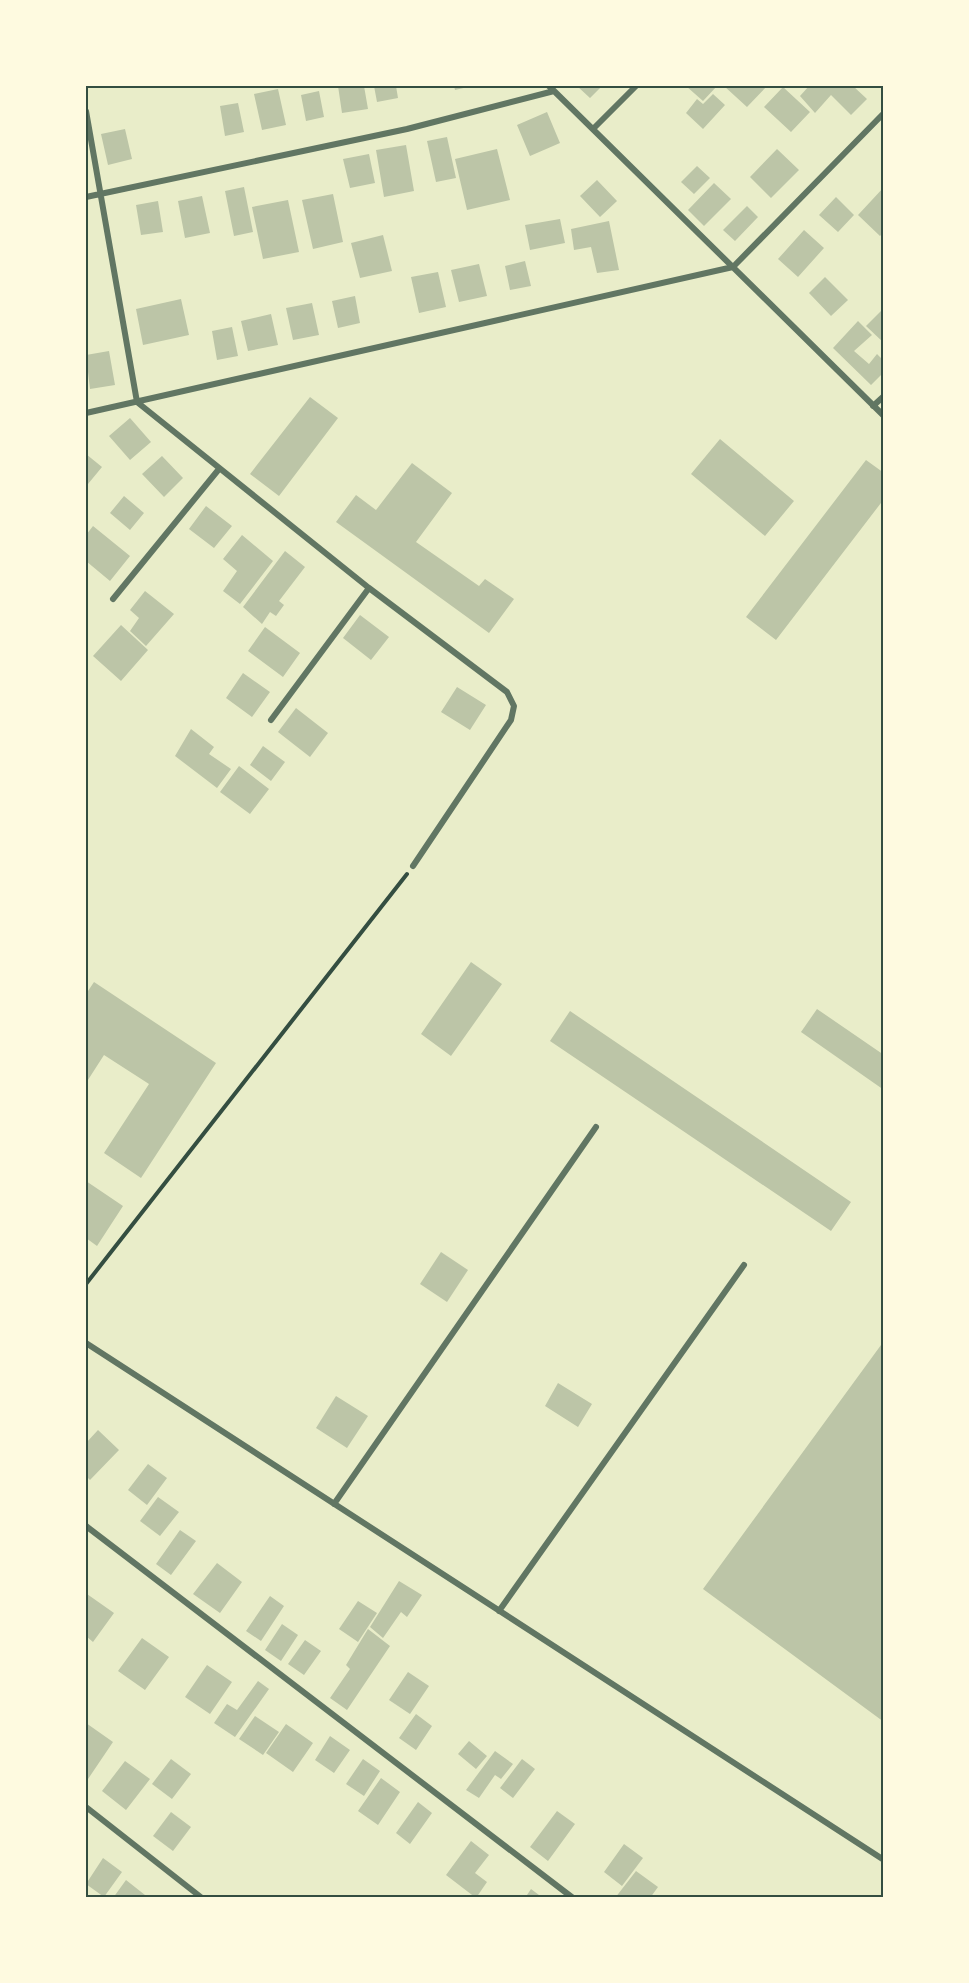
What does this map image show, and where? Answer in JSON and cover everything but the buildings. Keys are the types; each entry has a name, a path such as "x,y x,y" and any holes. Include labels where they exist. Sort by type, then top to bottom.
{"street":[{"path":"549,86 884,416"},
{"path":"594,128 636,86"},
{"path":"86,197 406,129 554,91"},
{"path":"86,111 137,402 369,588 507,692 514,706 511,720 413,866"},
{"path":"86,413 733,267 884,113"},
{"path":"873,406 884,396"},
{"path":"113,599 219,469"},
{"path":"272,720 369,588"},
{"path":"334,1504 596,1128"},
{"path":"499,1611 744,1265"},
{"path":"86,1343 884,1860"},
{"path":"86,1526 573,1898"},
{"path":"86,1807 202,1898"}],"path":[{"path":"86,1284 413,866"}]}
